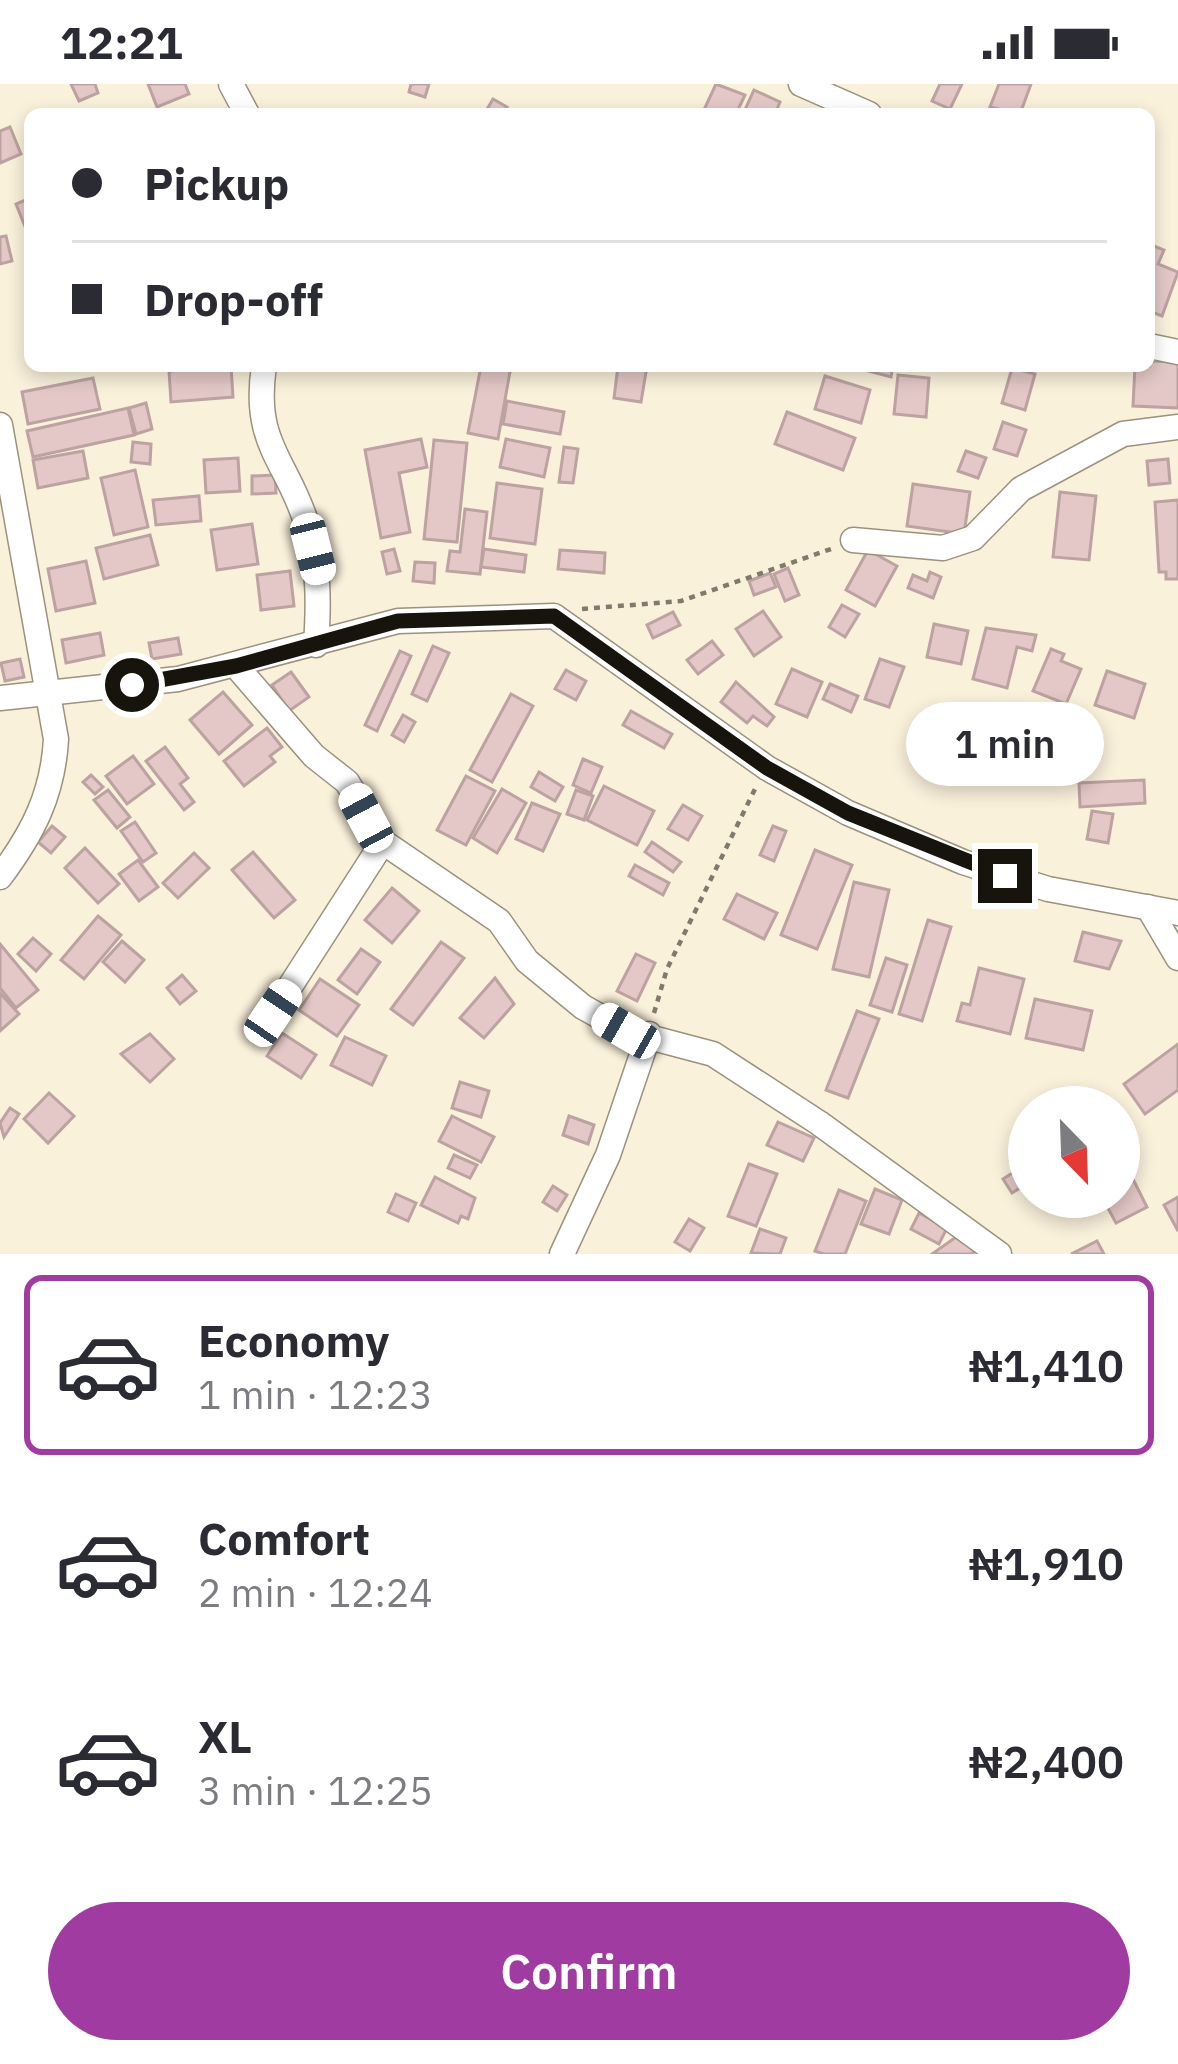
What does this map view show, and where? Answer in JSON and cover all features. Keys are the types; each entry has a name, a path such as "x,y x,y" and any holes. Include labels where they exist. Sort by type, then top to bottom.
{"street":[{"path":"801,84 855,108"},
{"path":"264,372 266,440 305,519 320,578 316,645"},
{"path":"0,425 50,696 54,776 43,811 0,877"},
{"path":"853,540 943,548 973,538 1021,489 1123,434 1178,427"},
{"path":"0,698 50,696 236,666 398,621 554,616 767,768 848,813 963,862 1048,889 1178,913"},
{"path":"236,666 314,756 347,782 382,842 499,922 527,961 583,1006 626,1031 713,1054 991,1251"},
{"path":"273,1013 382,842"},
{"path":"1148,907 1178,958"},
{"path":"562,1254 608,1155 649,1034"}],"path":[{"path":"554,616 680,601 853,540"},
{"path":"649,1034 667,969 767,768"}],"building":[{"path":"71,84 95,84 98,93 79,101"},
{"path":"148,84 185,84 189,94 157,107"},
{"path":"411,84 429,84 425,97 409,92"},
{"path":"716,84 745,95 739,108 705,108"},
{"path":"940,84 962,84 950,108 932,101"},
{"path":"999,84 1031,84 1022,108 990,107"},
{"path":"754,90 780,102 778,108 746,108"},
{"path":"493,99 507,107 506,108 488,108"},
{"path":"10,127 21,154 0,163 0,131"},
{"path":"24,201 24,224 16,204"},
{"path":"6,236 12,261 0,264 0,237"},
{"path":"1155,246 1164,250 1158,264 1178,272 1162,316 1155,313"},
{"path":"1155,361 1178,362 1178,408 1133,406 1135,372 1155,372"},
{"path":"169,372 231,372 233,397 171,402"},
{"path":"480,372 510,372 498,439 468,433"},
{"path":"617,372 646,372 641,402 614,398"},
{"path":"1011,372 1035,374 1025,410 1002,403"},
{"path":"898,375 929,378 926,417 894,414"},
{"path":"825,376 870,390 861,423 815,409"},
{"path":"93,378 100,409 28,424 22,392"},
{"path":"507,401 564,412 560,434 503,424"},
{"path":"146,403 152,429 136,434 129,408"},
{"path":"128,408 134,435 33,457 27,431"},
{"path":"787,412 855,438 843,470 775,444"},
{"path":"1003,422 1026,430 1017,456 994,449"},
{"path":"421,439 427,467 399,473 410,532 381,538 365,450"},
{"path":"506,439 550,448 544,477 500,467"},
{"path":"434,440 467,443 457,542 424,539"},
{"path":"133,442 151,444 150,464 131,462"},
{"path":"564,447 578,449 573,483 559,482"},
{"path":"83,451 88,478 38,488 33,460"},
{"path":"966,451 986,458 978,478 958,471"},
{"path":"238,458 240,491 206,493 204,460"},
{"path":"1168,459 1170,483 1149,485 1147,461"},
{"path":"135,470 148,527 114,535 101,478"},
{"path":"275,475 276,493 252,494 252,476"},
{"path":"497,483 542,489 535,544 490,538"},
{"path":"913,484 970,492 964,534 907,526"},
{"path":"1060,492 1096,496 1089,560 1053,557"},
{"path":"199,496 201,521 156,525 153,500"},
{"path":"1178,500 1178,579 1166,579 1166,572 1159,572 1155,502"},
{"path":"465,509 487,512 480,574 447,571 450,551 460,552"},
{"path":"252,524 258,564 217,570 211,530"},
{"path":"150,535 158,565 104,579 96,548"},
{"path":"394,549 400,571 387,574 382,552"},
{"path":"484,549 526,555 524,572 481,567"},
{"path":"560,550 605,553 604,573 558,569"},
{"path":"868,550 897,566 875,606 846,590"},
{"path":"86,561 95,603 56,611 48,569"},
{"path":"415,562 435,563 434,583 413,581"},
{"path":"788,568 799,595 785,601 774,574"},
{"path":"290,571 294,606 261,610 257,575"},
{"path":"930,572 941,577 933,598 908,588 913,575 927,581"},
{"path":"770,573 776,587 754,595 749,581"},
{"path":"842,605 859,614 845,637 829,627"},
{"path":"763,611 781,637 754,656 736,629"},
{"path":"673,612 680,625 653,638 647,625"},
{"path":"934,624 968,631 961,664 927,657"},
{"path":"986,628 1036,635 1032,651 1017,647 1007,688 973,679"},
{"path":"100,633 104,655 66,663 62,640"},
{"path":"178,638 181,654 152,659 149,643"},
{"path":"712,641 723,655 698,674 687,660"},
{"path":"433,646 449,653 427,701 412,694"},
{"path":"1051,649 1064,654 1061,661 1081,669 1066,704 1033,691"},
{"path":"400,651 411,656 377,731 365,725"},
{"path":"20,659 24,677 5,681 1,663"},
{"path":"880,659 904,667 889,707 865,699"},
{"path":"792,669 822,682 807,717 776,704"},
{"path":"566,670 586,681 576,700 555,689"},
{"path":"1107,671 1145,684 1134,718 1095,705"},
{"path":"291,672 309,697 289,711 272,685"},
{"path":"736,682 774,717 767,726 753,716 747,723 721,702"},
{"path":"830,684 858,696 851,712 823,699"},
{"path":"223,692 252,725 219,754 190,720"},
{"path":"511,694 533,706 492,782 470,770"},
{"path":"631,711 672,734 664,748 623,725"},
{"path":"403,715 415,722 404,742 392,735"},
{"path":"267,728 282,747 270,756 275,762 244,786 224,761"},
{"path":"940,746 959,752 950,782 931,776"},
{"path":"165,747 188,778 180,784 194,802 184,810 146,761"},
{"path":"133,756 154,784 127,804 106,776"},
{"path":"583,759 602,767 591,793 573,785"},
{"path":"539,772 563,787 555,801 531,787"},
{"path":"91,775 103,787 95,794 83,782"},
{"path":"466,776 495,791 466,845 437,830"},
{"path":"1144,780 1145,803 1080,807 1079,783"},
{"path":"604,786 654,811 637,845 587,820"},
{"path":"502,789 526,803 497,853 473,838"},
{"path":"108,790 130,817 117,828 94,800"},
{"path":"576,790 593,796 584,820 567,814"},
{"path":"532,803 560,814 543,851 516,839"},
{"path":"683,805 702,816 688,840 668,829"},
{"path":"1092,811 1113,814 1108,843 1087,839"},
{"path":"135,822 156,853 143,862 121,831"},
{"path":"52,826 65,837 51,853 38,842"},
{"path":"773,826 786,831 774,861 760,855"},
{"path":"652,842 681,862 673,872 645,852"},
{"path":"85,848 119,884 98,903 65,868"},
{"path":"815,850 852,865 817,949 781,935"},
{"path":"253,852 295,900 274,918 232,870"},
{"path":"194,853 209,868 178,898 163,883"},
{"path":"138,860 158,887 139,901 119,874"},
{"path":"635,865 669,883 663,895 629,876"},
{"path":"854,882 889,890 869,977 833,969"},
{"path":"392,888 419,911 392,943 365,920"},
{"path":"737,894 777,913 764,939 724,919"},
{"path":"98,916 121,935 84,979 61,960"},
{"path":"928,920 951,927 922,1021 899,1014"},
{"path":"1083,932 1121,941 1109,969 1075,961"},
{"path":"33,938 51,954 36,971 18,954"},
{"path":"122,941 144,960 125,982 103,962"},
{"path":"441,942 464,958 413,1025 391,1009"},
{"path":"0,944 38,990 16,1008 0,988"},
{"path":"361,949 380,962 357,994 338,980"},
{"path":"636,954 655,963 637,1001 617,991"},
{"path":"886,958 907,965 892,1012 870,1005"},
{"path":"979,968 1024,979 1010,1034 957,1021 962,1003 970,1005"},
{"path":"182,975 196,991 180,1004 167,988"},
{"path":"495,978 514,1004 484,1038 460,1018"},
{"path":"320,979 359,1005 337,1036 299,1010"},
{"path":"0,993 19,1014 0,1031"},
{"path":"1035,999 1092,1011 1083,1050 1026,1038"},
{"path":"857,1011 879,1019 848,1098 826,1090"},
{"path":"282,1033 316,1055 301,1078 267,1056"},
{"path":"150,1034 174,1059 150,1082 121,1054"},
{"path":"345,1037 386,1056 372,1085 331,1065"},
{"path":"1178,1044 1178,1090 1145,1114 1140,1107 1140,1086 1124,1084"},
{"path":"460,1082 489,1091 481,1117 452,1108"},
{"path":"49,1093 74,1116 48,1143 24,1119"},
{"path":"10,1108 19,1114 4,1137 0,1123"},
{"path":"452,1116 494,1137 481,1162 439,1141"},
{"path":"569,1116 594,1125 588,1144 563,1135"},
{"path":"778,1122 814,1138 803,1161 767,1145"},
{"path":"454,1155 477,1165 470,1178 448,1168"},
{"path":"749,1164 777,1174 756,1226 728,1216"},
{"path":"435,1177 475,1198 468,1219 461,1216 458,1223 421,1205"},
{"path":"553,1186 567,1195 557,1211 543,1202"},
{"path":"875,1189 902,1200 889,1234 861,1224"},
{"path":"839,1190 866,1201 845,1254 824,1254 815,1251"},
{"path":"396,1194 416,1203 408,1221 388,1212"},
{"path":"1178,1197 1178,1231 1164,1205"},
{"path":"919,1213 947,1228 939,1244 911,1229"},
{"path":"689,1219 704,1228 690,1251 675,1242"},
{"path":"760,1229 786,1238 780,1254 751,1253"},
{"path":"966,1230 979,1249 971,1254 932,1254"},
{"path":"1097,1241 1104,1254 1071,1254"}],"route":[{"path":"132,685 236,666 398,621 554,616 721,730 767,768 848,813 1005,876"}]}
